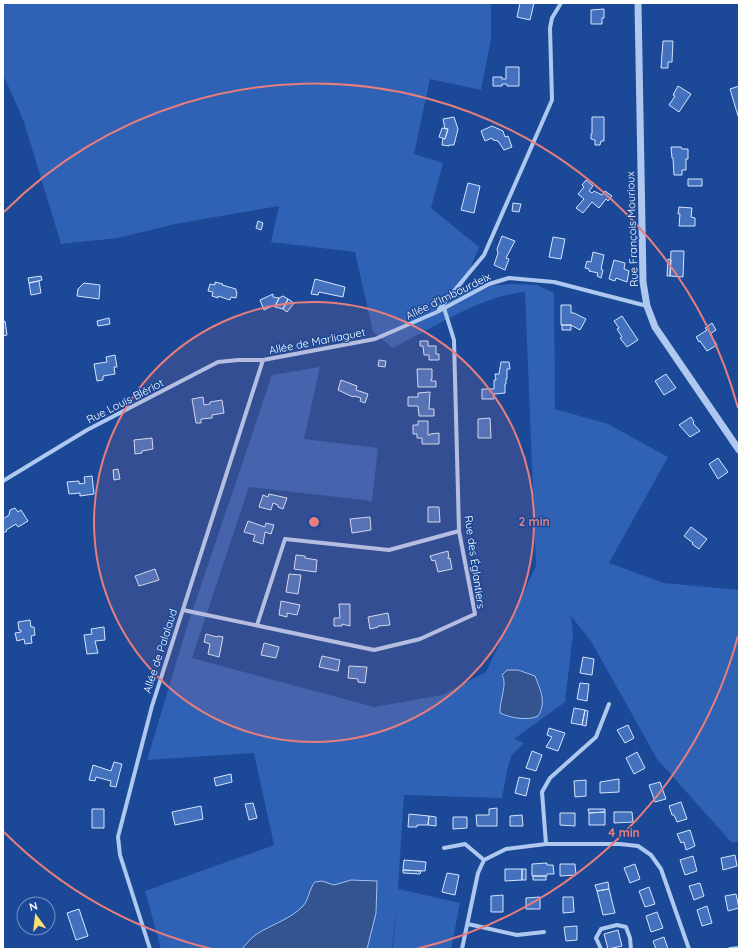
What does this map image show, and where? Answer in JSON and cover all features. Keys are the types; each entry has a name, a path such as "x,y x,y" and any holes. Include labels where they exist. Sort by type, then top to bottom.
{"street":[{"path":"437,312 484,255 552,100 550,28 552,18 561,3"},
{"name":"Rue François Mourioux","path":"638,3 643,282 647,306 655,327 739,450"},
{"name":"Allée d'Imbourdeix","path":"375,340 437,312 489,284 509,278 554,282 647,306"},
{"name":"Rue des Églantiers","path":"183,610 374,650 420,638 475,614 459,531 454,340 444,308"},
{"name":"Allée de Marliaguet","path":"263,360 375,340"},
{"name":"Rue Louis Blériot","path":"3,481 87,430 218,362 263,360"},
{"name":"Allée de Palalaud","path":"150,949 120,855 118,838 152,706 263,360"},
{"path":"257,625 285,539 389,550 459,531"},
{"path":"546,844 542,792 550,778 596,737 609,704"},
{"path":"444,848 465,844 484,860"},
{"path":"462,949 478,873 484,860 506,849 546,844 620,844 638,846 651,856 661,869 690,949"},
{"path":"468,924 517,935 544,932"},
{"path":"601,949 596,938 601,929 617,925 626,927 630,938 631,949"},
{"path":"730,949 739,948"}],"shaded area":[{"path":"3,3 491,3 491,39 481,90 430,79 414,154 443,163 431,208 479,247 462,289 511,284 537,285 554,293 555,409 608,424 668,457 609,563 664,583 739,590 739,841 732,843 657,759 591,641 571,616 573,634 565,702 514,739 524,743 512,755 508,766 502,798 404,795 398,889 460,903 451,949 393,949 396,906 392,949 161,949 145,891 274,845 254,753 147,760 186,630 272,375 320,367 304,439 378,448 372,501 249,487 192,658 374,707 442,695 486,672 536,566 525,292 508,295 474,306 393,348 373,332 355,252 271,242 279,206 175,224 118,238 61,244 24,122 3,74"},
{"path":"507,670 518,670 535,676 542,696 541,711 538,716 534,718 519,718 500,713 504,688 504,678 502,675"},
{"path":"351,880 377,881 376,913 367,949 242,949 255,935 298,911 305,903 315,882 322,881 334,885"}],"building":[{"path":"520,3 534,3 530,20 517,17"},
{"path":"604,9 602,24 591,24 591,10"},
{"path":"663,41 673,41 672,62 668,62 668,68 661,68"},
{"path":"506,67 519,67 519,86 507,86 507,84 502,84 502,86 493,86 493,77 502,77 502,79 506,79"},
{"path":"678,86 691,94 679,112 669,105 675,96 673,95"},
{"path":"739,86 739,116 738,116 730,89"},
{"path":"454,117 458,129 454,145 442,145 443,138 445,139 448,129 445,129 443,119"},
{"path":"592,117 604,117 604,141 601,141 600,145 595,145 595,140 591,139"},
{"path":"492,126 503,131 505,137 508,136 512,147 504,150 498,141 493,140 492,138 485,141 481,131"},
{"path":"442,128 448,129 445,139 439,137"},
{"path":"671,147 688,149 686,170 682,170 682,175 674,175"},
{"path":"688,179 702,179 702,186 688,186"},
{"path":"586,180 593,186 589,191 592,193 594,191 602,195 605,191 612,196 608,201 606,199 599,208 592,202 583,213 576,208 584,199 578,194 584,187 582,185"},
{"path":"468,183 480,186 474,213 461,210"},
{"path":"513,203 521,204 519,212 512,211"},
{"path":"679,207 692,208 691,217 695,218 695,226 679,226"},
{"path":"258,221 263,223 261,230 256,228"},
{"path":"502,236 515,241 506,258 509,259 505,270 494,265 498,253 497,249"},
{"path":"553,237 565,239 561,259 549,257"},
{"path":"671,251 684,251 683,277 670,276"},
{"path":"593,252 604,255 601,278 597,276 598,273 589,271 589,269 585,268 587,261 591,262"},
{"path":"668,259 671,260 670,276 667,276"},
{"path":"614,260 625,263 624,269 629,271 627,282 616,278 615,281 609,279"},
{"path":"41,276 42,280 29,283 28,278"},
{"path":"315,279 345,287 343,297 319,292 318,295 311,294"},
{"path":"39,281 41,293 31,295 29,283"},
{"path":"215,282 236,289 236,298 231,297 230,300 218,296 218,298 212,296 213,292 208,291 210,284 215,285"},
{"path":"84,283 100,285 99,299 77,296 78,289"},
{"path":"273,294 273,297 279,298 275,306 264,310 260,300"},
{"path":"283,296 288,299 283,309 275,307 279,298"},
{"path":"288,299 294,303 287,312 283,309"},
{"path":"561,305 571,305 571,313 586,319 580,330 571,325 561,325"},
{"path":"622,316 638,340 627,347 620,338 622,337 617,329 619,328 614,321"},
{"path":"109,318 110,324 98,326 97,321"},
{"path":"5,321 7,335 3,336 3,322"},
{"path":"712,323 716,330 710,334 717,345 707,351 696,337 707,330 705,328"},
{"path":"562,325 571,325 571,330 562,330"},
{"path":"420,341 428,341 428,346 436,346 436,354 439,354 439,360 429,360 429,355 424,355 423,346 420,346"},
{"path":"115,355 117,367 114,367 115,374 103,376 103,380 97,381 94,364 107,362 106,357"},
{"path":"379,360 386,361 385,367 378,366"},
{"path":"501,362 509,362 510,369 507,369 505,393 494,394 494,399 482,399 482,389 494,389 494,380 496,380 495,374 499,374"},
{"path":"417,369 432,369 431,381 436,381 436,387 418,387"},
{"path":"666,374 676,388 664,395 655,381"},
{"path":"341,380 357,386 356,390 368,394 365,403 360,401 361,398 353,397 338,390"},
{"path":"430,392 429,409 434,409 434,416 419,416 418,406 408,406 408,397 418,397 418,393"},
{"path":"203,397 204,405 210,404 210,402 222,400 224,413 212,415 212,418 201,419 201,423 196,423 192,399"},
{"path":"691,417 694,422 693,423 700,431 690,437 679,425"},
{"path":"490,418 491,438 478,438 478,419"},
{"path":"418,421 428,421 428,435 439,433 439,444 422,444 422,438 417,438 417,434 413,434 413,425 418,425"},
{"path":"152,438 153,449 135,454 134,440"},
{"path":"718,458 728,472 718,479 709,464"},
{"path":"118,469 120,479 114,480 113,470"},
{"path":"92,476 94,494 80,496 80,493 69,494 67,482 79,481 79,484 85,483 84,477"},
{"path":"269,494 287,498 283,509 273,503 271,510 259,507 263,495 268,497"},
{"path":"428,507 439,507 440,522 428,522"},
{"path":"15,508 18,512 21,510 28,521 18,527 16,524 3,533 3,519 9,515 10,510"},
{"path":"370,517 371,530 352,533 350,519"},
{"path":"248,521 265,527 266,523 274,525 271,534 265,532 263,544 253,541 255,535 244,532"},
{"path":"691,527 707,539 699,549 684,536"},
{"path":"448,551 448,559 450,558 452,569 438,572 435,560 432,561 430,556"},
{"path":"296,555 317,560 316,572 294,569"},
{"path":"155,569 159,580 139,586 135,576"},
{"path":"289,574 301,575 298,594 286,592"},
{"path":"281,601 300,605 297,615 287,613 287,617 279,615"},
{"path":"339,604 350,604 350,626 342,624 342,626 334,626 334,618 340,618"},
{"path":"388,613 390,625 378,626 370,629 368,617"},
{"path":"30,620 31,627 34,627 35,635 31,636 32,643 25,644 24,639 17,641 15,633 21,632 21,630 19,630 18,622"},
{"path":"104,627 105,640 95,641 98,653 87,654 84,635 92,634 91,629"},
{"path":"206,634 223,637 219,657 208,654 210,644 204,642"},
{"path":"264,643 279,647 276,658 261,655"},
{"path":"322,656 340,660 338,671 319,667"},
{"path":"583,657 594,659 592,675 580,673"},
{"path":"349,666 367,667 365,683 358,682 358,679 348,678"},
{"path":"580,683 589,684 587,701 577,699"},
{"path":"574,708 585,710 582,725 571,723"},
{"path":"585,710 588,711 586,726 582,725"},
{"path":"628,725 634,738 625,743 617,730"},
{"path":"549,728 565,733 558,751 546,747 552,737 547,735"},
{"path":"532,751 542,755 536,771 526,768"},
{"path":"637,752 645,768 634,774 626,758"},
{"path":"114,762 122,764 116,787 110,786 111,781 96,777 95,781 89,780 93,765 111,771"},
{"path":"231,774 232,782 216,786 214,778"},
{"path":"519,777 530,779 526,796 515,793"},
{"path":"619,779 619,792 600,793 600,782"},
{"path":"586,780 586,796 575,797 574,781"},
{"path":"660,782 666,799 655,802 649,785"},
{"path":"681,802 687,819 677,822 674,815 672,815 669,806"},
{"path":"253,803 257,818 249,820 245,804"},
{"path":"201,806 203,819 175,825 172,812"},
{"path":"497,808 497,826 477,826 476,815 489,815 489,809"},
{"path":"92,809 104,809 104,828 92,828"},
{"path":"588,809 605,809 605,812 589,813"},
{"path":"605,812 605,825 589,825 589,813"},
{"path":"614,812 632,812 633,822 614,823"},
{"path":"560,813 575,813 575,826 560,825"},
{"path":"409,814 429,816 428,825 408,827"},
{"path":"522,815 523,826 510,826 510,816"},
{"path":"429,816 436,817 436,826 428,825"},
{"path":"453,817 467,817 467,828 453,829"},
{"path":"690,830 695,846 686,850 684,842 681,843 677,834"},
{"path":"735,855 737,866 723,870 721,858"},
{"path":"693,856 697,871 685,875 680,860"},
{"path":"404,860 426,862 425,871 403,870"},
{"path":"547,863 547,865 553,865 554,874 547,874 547,876 532,876 532,864"},
{"path":"560,864 575,864 576,875 560,876"},
{"path":"635,864 640,879 630,883 624,868"},
{"path":"505,869 522,869 522,880 505,881"},
{"path":"522,869 526,869 526,880 522,880"},
{"path":"403,870 421,871 420,874 403,873"},
{"path":"447,873 459,875 455,895 442,892"},
{"path":"533,876 546,876 546,880 533,880"},
{"path":"608,882 609,889 597,891 595,885"},
{"path":"700,883 704,896 694,900 689,886"},
{"path":"649,887 655,904 645,907 639,891"},
{"path":"609,889 615,913 603,915 597,891"},
{"path":"736,894 739,908 728,911 725,896"},
{"path":"503,895 503,912 491,912 491,896"},
{"path":"540,897 540,909 526,909 526,898"},
{"path":"563,897 573,897 574,912 563,913"},
{"path":"707,906 712,923 702,926 697,910"},
{"path":"79,909 88,936 76,940 67,913"},
{"path":"657,912 663,928 651,932 646,916"},
{"path":"577,926 577,940 566,941 564,927"},
{"path":"618,930 622,946 608,949 604,934"},
{"path":"664,937 668,949 656,949 653,941"}]}
